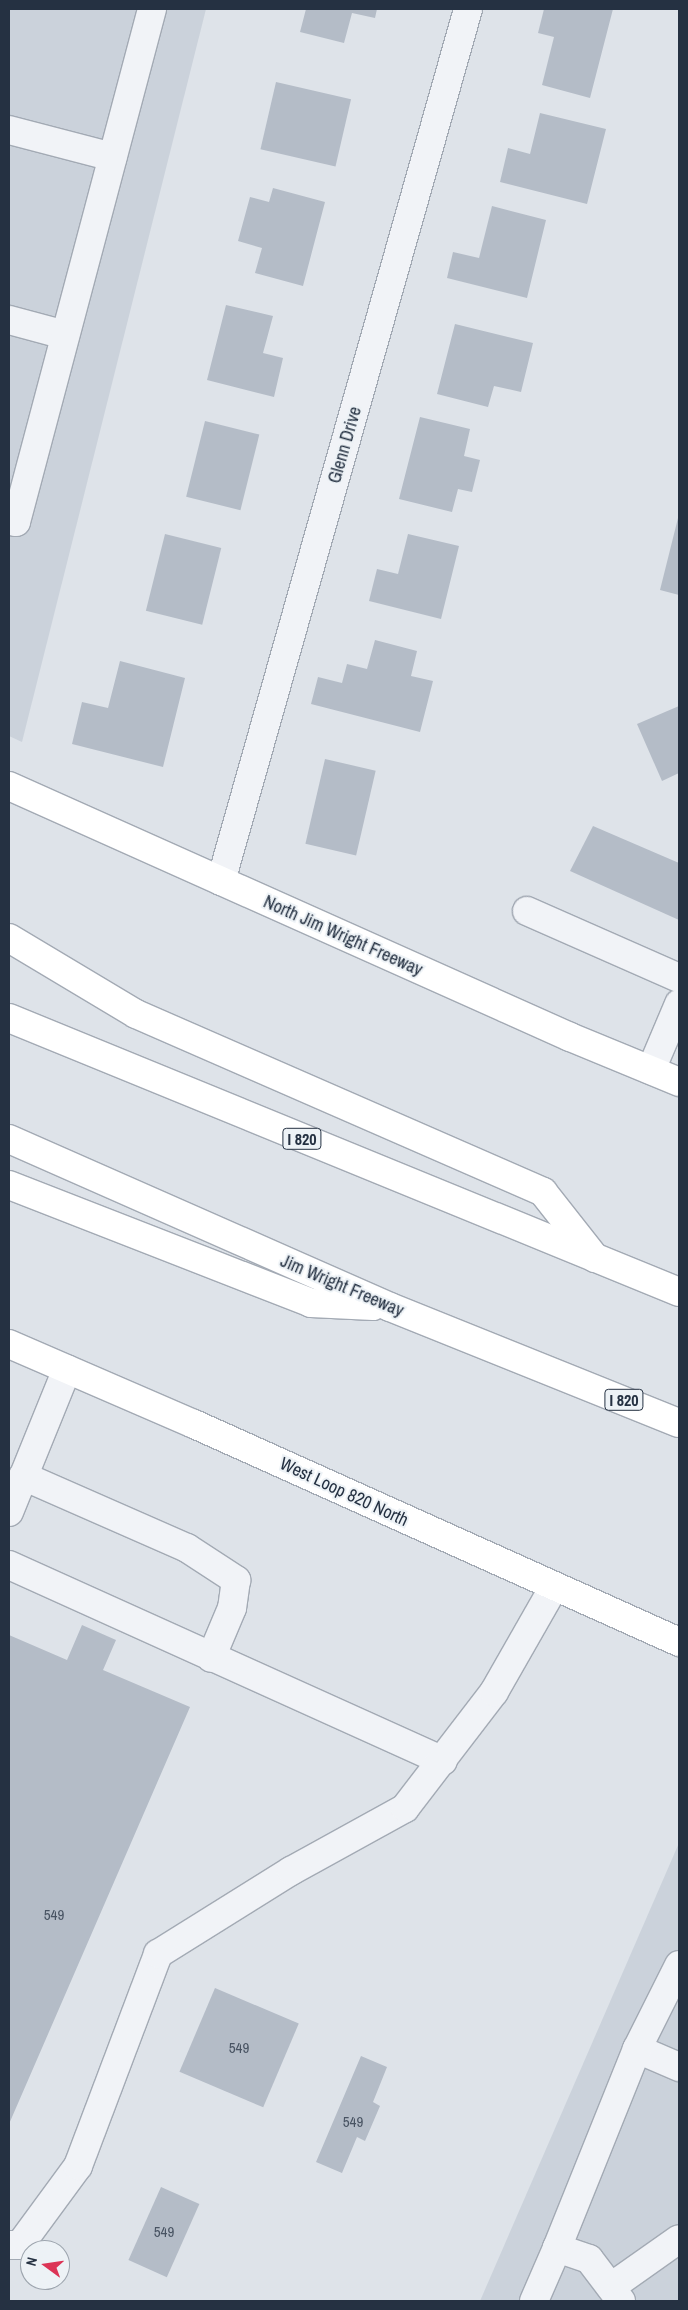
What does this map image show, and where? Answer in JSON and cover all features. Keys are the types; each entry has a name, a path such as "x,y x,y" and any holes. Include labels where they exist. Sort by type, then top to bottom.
{"main road":[{"name":"North Jim Wright Freeway","path":"9,786 679,1082"},
{"path":"9,938 136,1014 543,1192 596,1260"},
{"name":"I 820","path":"9,1018 596,1260 679,1292"},
{"name":"Jim Wright Freeway","path":"9,1139 390,1307 679,1423"},
{"path":"9,1185 311,1303 390,1307"},
{"name":"West Loop 820 North","path":"9,1344 679,1642"}],"street":[{"path":"9,520 16,522 152,9"},
{"name":"Glenn Drive","path":"221,881 468,9"},
{"path":"9,130 113,157"},
{"path":"9,320 66,335"},
{"path":"527,911 679,978"},
{"path":"651,1070 679,1004"},
{"path":"9,1512 67,1369"},
{"path":"23,1476 187,1548 236,1580 232,1608 211,1658"},
{"path":"9,1565 211,1658 443,1761"},
{"path":"9,2245 20,2245 78,2166 158,1954 291,1871 405,1808 443,1761 494,1692 554,1587"},
{"path":"534,2301 637,2049 679,1965"},
{"path":"637,2049 679,2067"},
{"path":"557,2248 589,2259 616,2294 679,2239"}],"shaded area":[{"path":"9,9 206,9 22,742 9,736"},
{"path":"679,1843 679,2301 480,2301"}],"building":[{"path":"306,9 377,9 375,18 352,13 344,43 300,32"},
{"path":"544,9 613,9 590,98 542,85 554,37 538,33"},
{"path":"276,82 351,99 336,167 260,149"},
{"path":"540,113 606,129 587,204 500,182 508,148 530,154"},
{"path":"273,188 325,202 303,286 255,273 262,248 238,241 250,197 269,202"},
{"path":"492,206 546,220 527,298 447,278 453,252 479,258"},
{"path":"226,305 273,316 263,353 283,358 274,397 207,380"},
{"path":"455,324 533,343 521,392 494,386 488,407 437,394"},
{"path":"420,417 470,429 464,456 480,460 472,492 458,489 452,512 399,499"},
{"path":"205,421 259,435 240,510 186,497"},
{"path":"679,514 679,595 660,590"},
{"path":"165,534 221,548 202,625 146,611"},
{"path":"408,534 459,546 441,619 369,601 377,569 398,574"},
{"path":"375,640 417,651 411,676 433,681 420,732 311,704 318,677 342,683 347,664 367,669"},
{"path":"120,661 185,678 163,767 72,744 82,702 108,708"},
{"path":"679,706 679,773 662,781 637,724"},
{"path":"325,759 376,771 356,855 305,844"},
{"path":"593,826 679,863 679,920 570,871"},
{"path":"82,1625 116,1640 103,1670 190,1707 9,2124 9,1635 67,1660"},
{"path":"215,1988 299,2024 263,2107 179,2072"},
{"path":"361,2056 387,2067 373,2102 380,2106 365,2141 357,2137 342,2173 316,2162"},
{"path":"161,2187 199,2204 167,2277 128,2260"}]}
